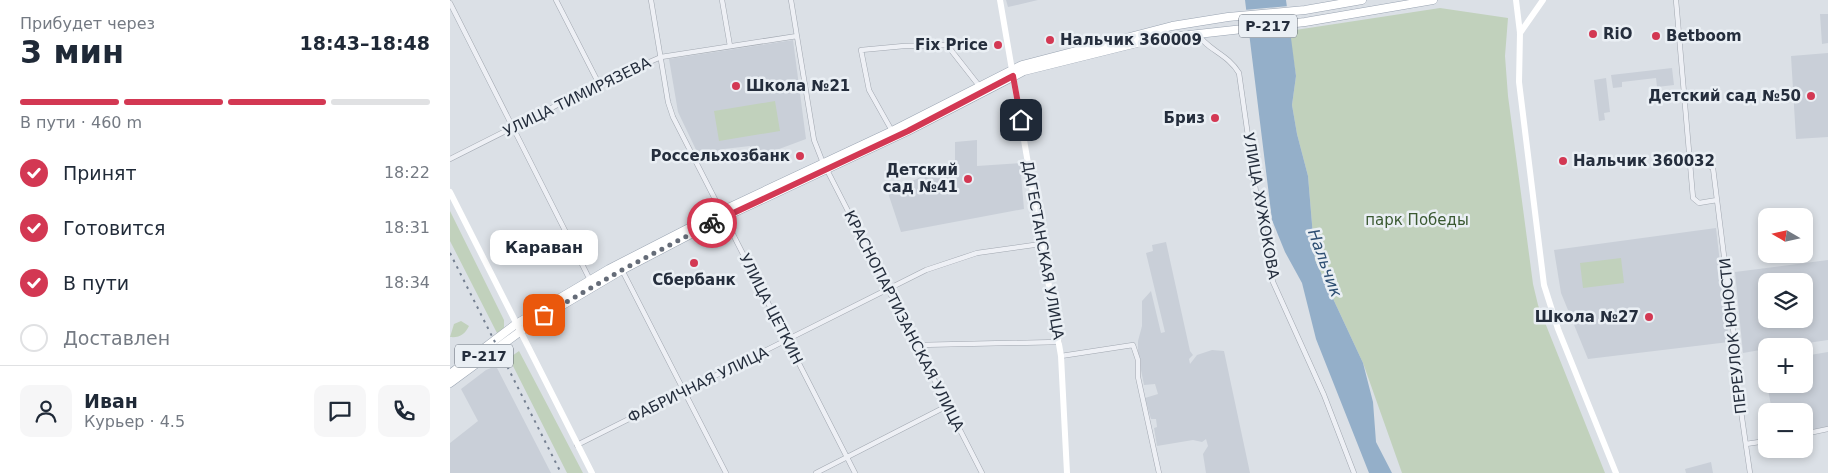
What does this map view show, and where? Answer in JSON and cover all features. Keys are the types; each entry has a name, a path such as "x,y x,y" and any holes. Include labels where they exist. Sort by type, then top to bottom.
{"main road":[{"name":"ДАГЕСТАНСКАЯ УЛИЦА","path":"1000,0 1061,356 1067,473"},
{"name":"Р-217","path":"450,374 590,280 722,214 825,166 908,131 1040,59 1152,30 1228,17 1304,10 1362,0"},
{"name":"Р-217","path":"825,166 980,86 1013,73 1038,66 1130,43 1230,29 1305,22 1433,0"},
{"path":"1516,0 1520,33 1519,82 1544,285 1558,329 1616,473"},
{"path":"1520,33 1542,0"},
{"path":"450,192 592,473"},
{"name":"Р-217","path":"450,383 518,328 722,214"}],"street":[{"path":"556,0 598,84"},
{"name":"УЛИЦА ЦЕТКИН","path":"651,0 670,109 855,473"},
{"path":"722,0 730,46"},
{"name":"КРАСНОПАРТИЗАНСКАЯ УЛИЦА","path":"791,0 814,140 825,166 889,287 982,473"},
{"path":"1676,0 1689,165 1695,201 1699,203 1717,200"},
{"path":"450,3 590,280"},
{"name":"УЛИЦА ХУЖОКОВА","path":"1197,33 1205,44 1230,60 1239,73 1258,206 1273,282 1324,395 1354,473"},
{"name":"УЛИЦА ТИМИРЯЗЕВА","path":"450,159 598,84 661,57 797,36"},
{"path":"892,131 869,90 861,50 947,45 980,86"},
{"name":"ПЕРЕУЛОК ЮНОСТИ","path":"1689,165 1705,164 1713,168 1736,352 1734,363 1750,473"},
{"name":"ФАБРИЧНАЯ УЛИЦА","path":"578,445 926,270 977,253 1041,244"},
{"path":"622,270 726,473"},
{"path":"918,345 1059,342"},
{"path":"1061,356 1133,345 1138,360 1138,377 1159,473"},
{"path":"816,473 947,406"},
{"path":"1813,432 1828,429"},
{"path":"1746,444 1758,442"}],"shaded area":[{"path":"1006,0 1038,0 1008,7"},
{"path":"1820,14 1828,14 1828,43 1822,44"},
{"name":"Школа №21","path":"793,40 806,139 763,155 759,152 751,152 750,146 724,149 699,156 678,112 669,59"},
{"name":"Детский сад №50","path":"1828,53 1828,137 1796,139 1791,56"},
{"path":"1672,68 1674,85 1657,87 1656,78 1622,82 1622,87 1613,88 1611,75"},
{"path":"1606,78 1610,112 1604,113 1605,120 1599,121 1594,80"},
{"name":"Детский сад №41","path":"977,140 977,166 1020,163 1024,209 901,232 888,193 955,160 955,142"},
{"name":"Школа №27","path":"1716,228 1729,342 1588,359 1561,293 1554,250"},
{"path":"1166,242 1190,351 1193,355 1189,359 1190,364 1197,355 1212,350 1224,351 1250,473 1206,473 1203,454 1208,446 1206,439 1202,442 1193,440 1157,446 1154,428 1157,427 1156,419 1151,419 1145,398 1158,394 1155,384 1144,385 1138,355 1138,341 1142,326 1142,301 1151,291 1161,333 1165,332 1146,253 1153,251 1152,245"},
{"path":"1828,260 1828,340 1813,342 1813,338 1758,338 1758,350 1743,353 1735,272"},
{"path":"1828,352 1828,427 1813,430 1813,403 1771,403 1769,393 1813,393 1813,354"},
{"path":"496,366 551,473 450,473 450,443 478,421 461,389 486,370"},
{"path":"1711,462 1713,473 1686,473 1685,469"}],"green space":[{"name":"парк Победы","path":"1440,8 1508,18 1505,56 1508,96 1533,284 1538,305 1605,473 1402,473 1363,363 1315,260 1308,176 1292,105 1296,76 1289,31"},
{"path":"775,101 780,131 719,141 714,111"},
{"path":"450,211 504,320 504,329 497,333 450,241"},
{"path":"1621,258 1624,283 1583,288 1580,263"},
{"path":"461,321 469,326 467,329 459,336 450,337 454,324"},
{"path":"519,351 583,473 567,473 509,358"}],"water":[{"path":"1245,0 1286,0 1296,76 1292,105 1308,176 1315,260 1363,363 1373,402 1376,442 1392,473 1369,473 1316,339 1302,283 1285,252 1272,220"}],"pier":[{"path":"1289,6 1292,29 1247,34 1244,10"}],"railway":[{"path":"450,253 561,473"}],"way so far":[{"path":"544,315 574,296 712,223"}],"place":[{"name":"RiO","path":"1593,34"},
{"name":"Betboom","path":"1656,36"},
{"name":"Нальчик 360009","path":"1050,40"},
{"name":"Fix Price","path":"998,45"},
{"name":"Школа №21","path":"736,86"},
{"name":"Детский сад №50","path":"1811,96"},
{"name":"Бриз","path":"1215,118"},
{"name":"Россельхозбанк","path":"800,156"},
{"name":"Нальчик 360032","path":"1563,161"},
{"name":"Детский сад №41","path":"968,179"},
{"name":"Сбербанк","path":"694,263"},
{"name":"Караван","path":"544,315"},
{"name":"Школа №27","path":"1649,317"}],"route":[{"path":"712,223 908,131 1013,76 1021,120"}],"water label":[{"name":"Нальчик","path":"1325,263"}]}
